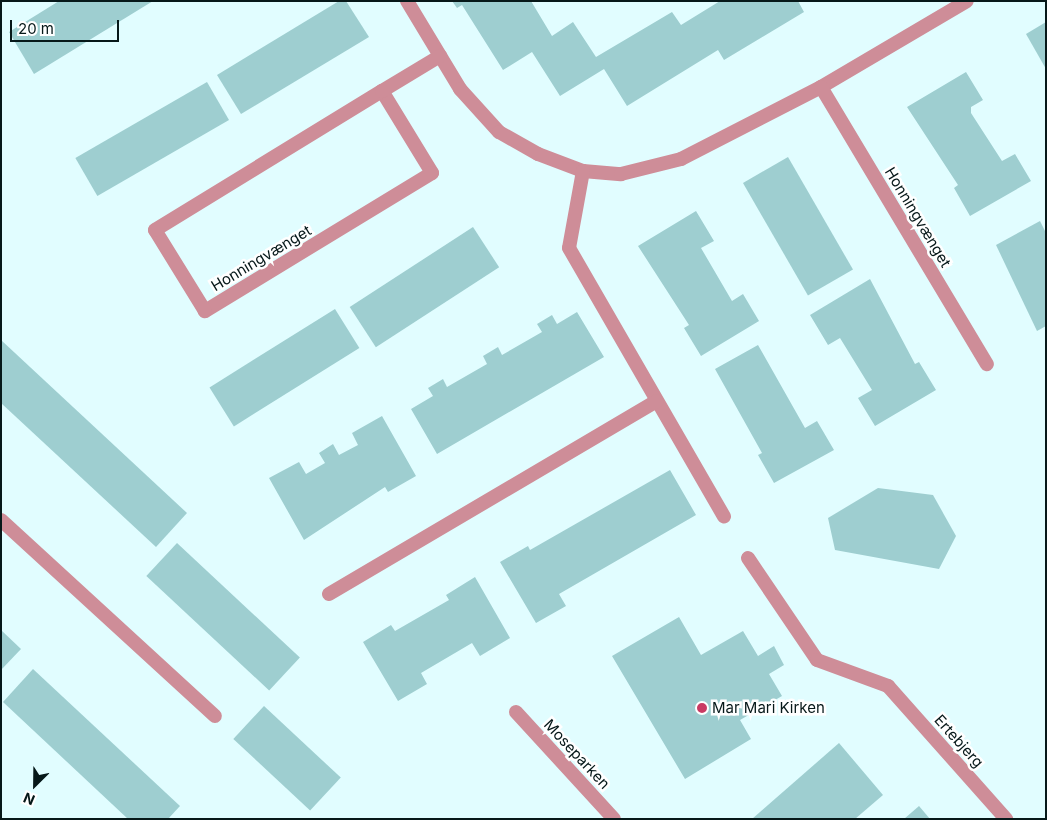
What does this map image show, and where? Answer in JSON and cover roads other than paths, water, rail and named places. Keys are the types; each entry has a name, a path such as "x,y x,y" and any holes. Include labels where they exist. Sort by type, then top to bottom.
{"street":[{"path":"407,1 460,89 499,132 538,154 583,171 622,174 682,159 821,87 967,1"},
{"name":"Honningvænget","path":"382,91 432,173 205,311 155,230 382,91 440,56"},
{"name":"Honningvænget","path":"821,87 987,364"},
{"path":"583,171 569,248 724,516"},
{"path":"329,594 656,401"},
{"path":"1,520 215,716"},
{"name":"Ertebjerg","path":"748,558 817,660 888,686 1006,819"},
{"name":"Moseparken","path":"516,712 614,819"}],"place":[{"name":"Mar Mari Kirken","path":"702,708"}]}
